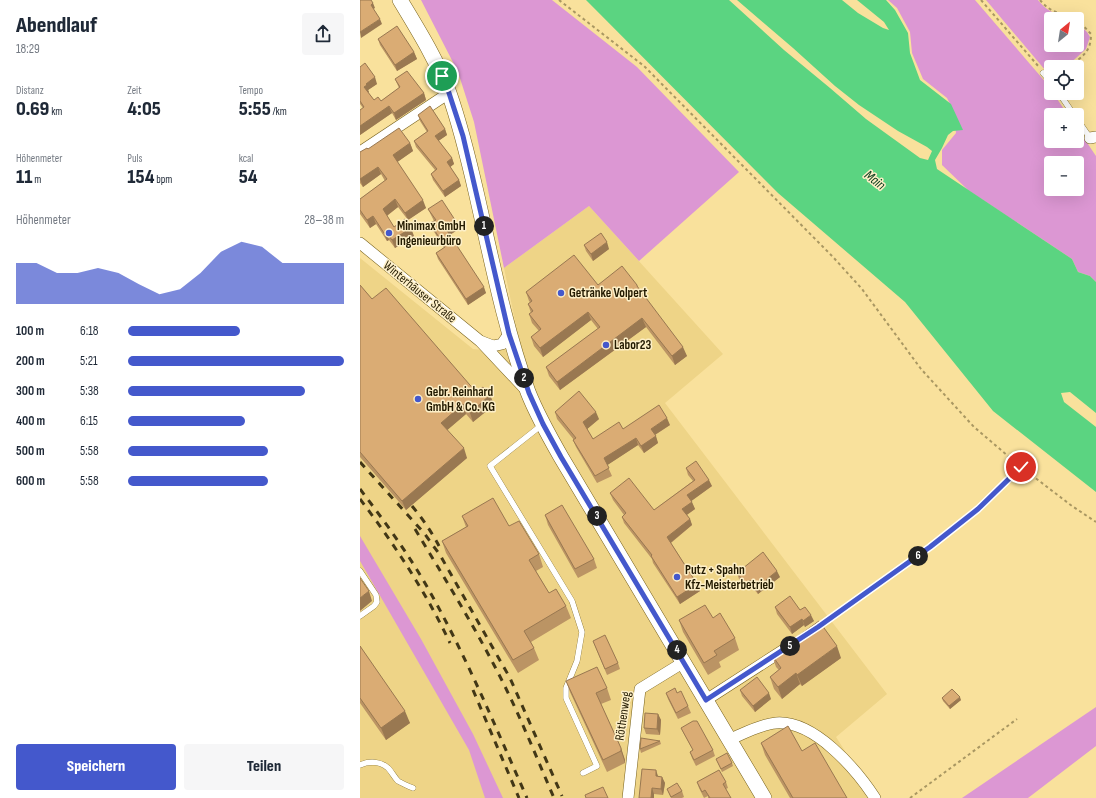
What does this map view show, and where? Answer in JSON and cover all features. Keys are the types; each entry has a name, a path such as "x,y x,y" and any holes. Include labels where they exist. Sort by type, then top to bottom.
{"main road":[{"path":"400,0 420,32 449,93 463,136 509,334 529,393"},
{"name":"Winterhäuser Straße","path":"529,393 543,424 561,457 764,798"}],"street":[{"path":"360,152 449,93"},
{"name":"Winterhäuser Straße","path":"360,243 480,341 529,393"},
{"name":"Winterhäuser Straße","path":"480,341 493,346 502,344 509,334"},
{"path":"706,700 792,644"},
{"name":"Röthenweg","path":"628,798 640,689 684,662"},
{"path":"730,739 766,724 784,723 802,728 815,735 846,761 859,775 875,798"}],"lane":[{"path":"1084,127 1093,138"},
{"path":"543,424 490,466 572,601 582,632 577,661 566,688 566,698 597,766 583,772"},
{"path":"360,571 376,595 377,602 360,616"},
{"path":"360,765 366,762 375,762 382,765 387,768 399,781 413,788"}],"path":[{"path":"560,0 644,66 833,257 862,289 921,369 974,427 1021,467 1072,506 1096,522"},
{"path":"981,0 1043,73"},
{"path":"1040,0 1046,7 1056,12"},
{"path":"1077,60 1088,50 1091,43 1091,34 1084,26"},
{"path":"818,627 930,547 978,509 1021,467"},
{"path":"910,798 1016,719"}],"shaded area":[{"path":"421,0 552,0 637,67 739,172 639,261 589,206 504,268 474,122 458,72"},
{"path":"888,0 975,0 1044,80 1044,100 1058,100 1063,108 1044,108 1044,148 1084,148 1084,138 1096,156 1096,282 1090,276 1078,272 1072,259 968,190 942,165 942,150 956,133 953,110 947,98 923,79 912,53 910,32 897,8"},
{"path":"986,0 1038,0 1052,12 1044,12 1044,52 1083,52 1074,60 1044,60 1044,69"},
{"path":"1084,29 1090,37 1084,51"},
{"path":"589,206 723,354 665,403 887,694 836,737 875,798 360,798 360,258 473,349 495,351 505,348 517,330 504,268"},
{"path":"360,536 421,639 473,734 503,798 485,798 469,750 360,561"},
{"path":"1096,707 1096,746 1028,798 962,798"}],"water":[{"name":"Main","path":"586,0 729,0 784,50 866,119 920,158 928,160 932,151 898,131 859,105 835,86 737,0 842,0 858,13 889,30 884,22 857,0 886,0 895,10 908,33 910,53 920,80 951,104 963,130 953,131 948,135 935,160 937,169 1072,259 1078,272 1090,276 1096,282 1096,413 1070,392 1061,393 1064,402 1096,427 1096,492 993,411 905,302 778,193"}],"building":[{"path":"360,0 371,0 373,3 371,5 380,19 360,32"},
{"path":"397,26 414,52 395,65 378,39"},
{"path":"365,63 375,77 364,87 374,100 378,97 381,101 400,87 395,79 407,71 424,93 394,113 389,106 360,126 360,110 364,107 360,101 360,67"},
{"path":"430,106 445,129 435,136 452,158 447,162 459,180 443,191 431,174 437,169 414,141 428,131 418,115"},
{"path":"399,128 410,143 393,155 423,200 405,213 395,199 383,209 394,227 405,219 411,228 392,240 386,232 384,233 373,216 367,220 360,210 360,199 387,179 378,167 360,179 360,152 367,148 368,149"},
{"path":"442,200 457,223 446,229 484,287 466,299 436,253 445,247 430,223 436,220 428,209"},
{"path":"601,233 607,242 591,254 584,245"},
{"path":"574,255 598,285 622,266 683,347 672,356 642,318 557,382 546,367 600,327 588,312 540,348 531,337 541,329 529,314 533,311 528,304 532,301 526,292"},
{"name":"Gebr. Reinhard GmbH & Co. KG","path":"360,285 372,299 386,288 476,392 483,387 490,395 470,413 463,404 441,423 464,448 402,501 360,452"},
{"path":"579,391 596,412 583,422 593,439 619,422 623,429 659,405 667,418 651,429 656,436 641,446 636,438 604,458 609,468 595,476 573,440 576,438 555,412"},
{"path":"696,461 709,480 687,495 692,502 682,509 690,519 667,537 697,584 677,597 651,556 652,555 622,517 626,513 610,493 629,478 654,510 695,480 686,468"},
{"path":"493,498 509,526 519,521 539,554 529,560 549,593 556,589 566,606 524,631 534,648 513,660 442,541 468,526 462,516"},
{"path":"562,505 594,559 575,569 545,515"},
{"path":"763,552 777,571 756,588 750,580 746,584 737,573"},
{"path":"360,578 369,591 360,598"},
{"path":"790,596 800,610 805,607 811,615 803,621 802,619 790,627 775,607"},
{"path":"705,605 713,618 720,613 735,638 714,651 717,655 704,663 679,620"},
{"path":"819,621 837,646 797,675 796,673 778,687 770,677 781,668 772,655"},
{"path":"605,635 618,663 605,669 593,641"},
{"path":"360,646 405,711 381,728 360,698"},
{"path":"597,667 607,688 596,693 621,748 621,751 603,760 566,681"},
{"path":"757,677 769,693 753,706 740,690"},
{"path":"675,688 677,693 681,691 688,706 676,713 666,693"},
{"path":"952,689 960,697 949,706 942,698"},
{"path":"645,713 658,714 657,729 644,728"},
{"path":"693,721 697,721 713,750 694,760 690,752 693,750 681,728"},
{"path":"788,726 802,751 815,743 847,798 793,798 761,743"},
{"path":"641,738 660,741 640,749"},
{"path":"727,753 732,763 721,769 716,759"},
{"path":"642,769 656,770 656,776 662,777 661,789 652,788 651,798 639,798"},
{"path":"719,770 726,782 723,784 731,798 710,798 705,790 702,792 697,782"},
{"path":"677,783 682,791 671,797 667,789"},
{"path":"603,787 608,798 586,798 585,795"}],"railway":[{"path":"360,462 424,533 440,555 510,678 562,796"},
{"path":"360,489 406,552 444,617 481,694 527,798"},
{"path":"360,499 409,569 431,605 450,643"},
{"path":"412,506 439,546"},
{"path":"415,529 485,648 526,731 554,798"},
{"path":"473,690 519,798"}],"place":[{"name":"Minimax GmbH Ingenieurbüro","path":"389,233"},
{"name":"Getränke Volpert","path":"561,293"},
{"name":"Labor23","path":"606,345"},
{"name":"Gebr. Reinhard GmbH & Co. KG","path":"418,399"},
{"name":"Putz + Spahn Kfz-Meisterbetrieb","path":"677,577"}],"route":[{"path":"442,76 463,136 509,334 529,393 543,424 561,457 706,700 818,627 930,547 978,509 1021,467"}]}
